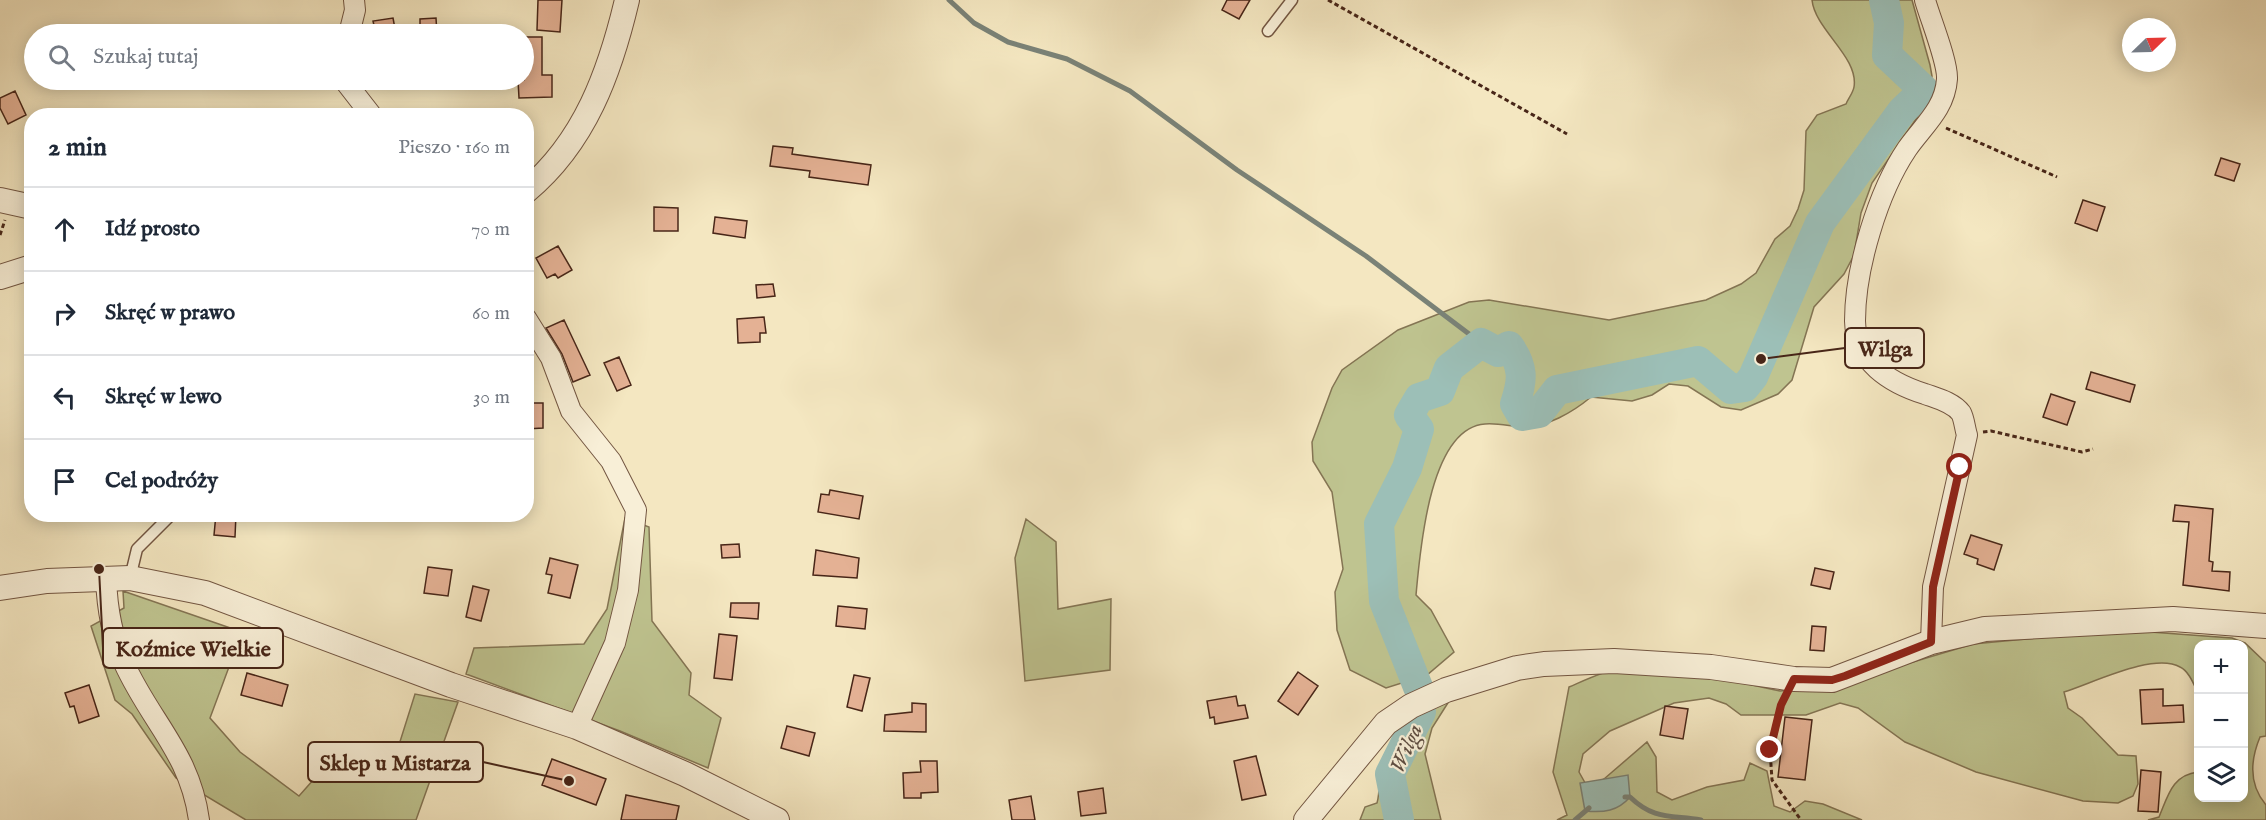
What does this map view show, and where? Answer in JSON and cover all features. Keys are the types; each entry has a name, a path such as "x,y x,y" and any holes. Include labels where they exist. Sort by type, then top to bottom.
{"street":[{"path":"352,24 355,10 354,0"},
{"path":"534,183 562,155 595,102 619,35 627,0"},
{"path":"1925,0 1947,77 1944,96 1931,121 1907,149 1875,210 1861,278 1855,322 1861,352 1879,372 1898,384 1943,400 1961,413 1967,435 1933,587 1931,642"},
{"path":"352,90 366,108"},
{"path":"0,200 24,205"},
{"path":"0,277 24,270"},
{"path":"534,331 551,358 571,411 611,461 636,510 628,590 615,643 577,727"},
{"path":"118,578 108,605 118,648 131,677 188,772 196,797 199,820"},
{"path":"0,588 47,581 118,578 205,593 452,685 577,727 685,774 777,820"},
{"path":"1306,820 1386,723 1411,706 1446,690 1517,668 1544,664 1614,661 1711,667 1794,679 1832,680 1931,642 1977,630 2008,626 2173,620 2266,626"}],"lane":[{"path":"1268,31 1292,0"},
{"path":"118,578 137,549 164,522"}],"path":[{"path":"1328,0 1567,134"},
{"path":"1931,121 2057,177"},
{"path":"1967,435 1991,431 2082,452 2093,449"},
{"path":"1794,679 1781,705 1770,750 1772,780 1801,820"}],"green space":[{"path":"1812,0 1912,0 1932,76 1925,106 1872,183 1861,213 1854,255 1844,274 1814,307 1792,380 1778,394 1741,410 1721,407 1688,386 1669,384 1652,395 1632,401 1591,397 1568,413 1540,425 1522,427 1485,424 1466,431 1451,446 1431,495 1416,595 1431,610 1454,652 1427,675 1386,688 1350,670 1337,630 1335,592 1343,569 1332,492 1313,461 1312,442 1332,388 1342,370 1398,330 1469,302 1489,300 1609,320 1706,300 1741,284 1756,273 1775,239 1790,226 1798,209 1804,190 1806,131 1817,115 1846,104 1854,87 1854,76 1850,65 1821,22"},
{"path":"625,518 649,527 652,621 691,673 689,695 721,718 708,768 620,731 466,674 474,648 584,644 607,609"},
{"path":"1026,519 1056,542 1058,609 1111,599 1110,670 1025,681 1015,558"},
{"path":"123,591 242,632 210,718 240,752 299,796 322,770 392,767 415,694 458,702 416,820 246,820 176,778 132,714 115,700 91,626 124,608"},
{"path":"2096,628 2237,640 2194,640 2194,684 2180,667 2169,663 2155,663 2107,676 2064,692 2068,708 2082,718 2118,755 2136,756 2138,784 2133,796 2118,803 2083,801 1976,772 1905,742 1858,708 1840,703 1806,715 1741,715 1726,704 1709,698 1674,703 1610,731 1583,754 1579,772 1588,788 1604,779 1647,742 1656,757 1657,792 1672,800 1707,787 1744,780 1750,763 1767,771 1774,806 1790,812 1805,801 1823,804 1862,820 1557,820 1567,815 1553,772 1569,687 1602,673 1621,668 1641,667 1681,670 1780,691 1833,686 1973,644 2047,637"},
{"path":"2248,646 2266,663 2266,736 2260,737 2254,755 2253,772 2256,789 2266,805 2266,820 2148,820 2159,817 2172,788 2182,777 2194,773 2194,802 2248,802"},
{"path":"1451,698 1432,728 1425,754 1441,820 1360,820 1365,807 1377,803 1381,762 1395,739 1416,719"}],"water":[{"path":"1628,775 1630,797 1625,802 1610,810 1585,811 1580,783"}],"building":[{"path":"538,0 562,0 560,32 537,30"},
{"path":"1227,0 1250,0 1239,19 1222,10"},
{"path":"393,18 394,24 374,24 373,21"},
{"path":"436,18 436,24 420,24 420,19"},
{"path":"534,37 542,37 542,75 552,75 552,97 519,98 519,90 534,90"},
{"path":"15,91 24,111 24,116 8,124 0,108 0,98"},
{"path":"773,146 793,148 792,154 871,165 868,185 809,177 810,171 770,166"},
{"path":"2221,158 2240,164 2234,181 2215,175"},
{"path":"2083,200 2105,207 2097,231 2075,223"},
{"path":"654,207 678,208 678,231 654,231"},
{"path":"715,217 747,221 745,238 713,233"},
{"path":"558,246 572,270 558,278 555,274 547,278 536,258"},
{"path":"773,284 775,296 757,298 756,285"},
{"path":"764,317 766,333 760,333 760,342 738,343 737,319"},
{"path":"564,320 590,375 573,382 562,354 546,328"},
{"path":"619,357 631,385 617,391 604,363"},
{"path":"2091,372 2135,385 2130,402 2086,389"},
{"path":"2051,394 2075,402 2067,425 2043,417"},
{"path":"534,403 543,403 543,428 534,429"},
{"path":"830,490 863,496 859,519 818,512 821,494 829,495"},
{"path":"2175,505 2213,509 2209,561 2213,562 2212,571 2230,572 2229,591 2183,585 2189,522 2173,521"},
{"path":"215,522 236,522 235,537 214,535"},
{"path":"1971,535 2002,545 1994,570 1977,564 1978,559 1964,554"},
{"path":"739,544 740,557 722,558 721,545"},
{"path":"816,550 859,558 857,578 813,575"},
{"path":"550,558 578,565 570,598 548,593 552,575 546,574"},
{"path":"428,567 452,570 448,596 424,593"},
{"path":"1815,568 1834,572 1830,589 1811,585"},
{"path":"473,586 489,590 481,621 466,617"},
{"path":"731,603 759,603 758,619 730,617"},
{"path":"838,606 867,609 865,629 836,626"},
{"path":"1812,626 1826,627 1824,651 1810,650"},
{"path":"210,628 225,632 221,646 207,643"},
{"path":"719,634 737,636 732,680 714,678"},
{"path":"1298,672 1318,686 1298,715 1278,701"},
{"path":"247,673 288,685 282,706 241,695"},
{"path":"854,675 870,678 862,711 847,707"},
{"path":"89,685 99,716 79,723 74,706 70,707 65,693"},
{"path":"2163,689 2163,706 2183,705 2184,722 2142,724 2140,690"},
{"path":"1236,696 1238,706 1245,705 1248,718 1215,724 1214,717 1210,718 1207,701"},
{"path":"912,703 926,704 926,732 884,731 885,715 912,712"},
{"path":"1665,706 1688,709 1683,739 1660,735"},
{"path":"1785,717 1812,720 1805,780 1778,777"},
{"path":"787,726 815,733 809,756 781,748"},
{"path":"1256,756 1266,795 1242,800 1234,761"},
{"path":"552,759 606,779 596,805 542,785"},
{"path":"920,761 937,761 938,792 921,793 921,798 904,798 903,773 921,772"},
{"path":"2141,770 2161,772 2158,812 2138,811"},
{"path":"1103,788 1106,813 1081,816 1078,792"},
{"path":"626,795 679,806 676,820 621,820"},
{"path":"1031,796 1035,820 1012,820 1009,800"}],"waterway":[{"path":"949,0 974,23 1008,42 1067,59 1130,91 1237,170 1366,256 1481,343"},
{"name":"Wilga","path":"1418,687 1384,601 1379,524 1407,468 1419,429 1409,415 1419,398 1440,391 1449,368 1481,343 1498,352 1509,346 1514,354 1521,374 1515,404 1522,416 1539,413 1557,390 1698,361 1731,389 1745,387 1753,377 1820,223 1902,111 1924,90 1887,55 1889,23 1884,0"},
{"name":"Wilga","path":"1399,820 1390,774 1421,712"},
{"path":"1625,797 1630,797 1655,813 1701,820"},
{"path":"1575,820 1589,808"}],"place":[{"name":"Wilga","path":"1761,359"},
{"name":"Koźmice Wielkie","path":"99,569"},
{"name":"Sklep u Mistarza","path":"569,781"}],"route":[{"path":"1770,750 1781,705 1794,679 1832,680 1869,668 1931,642 1933,587 1960,467"}]}
